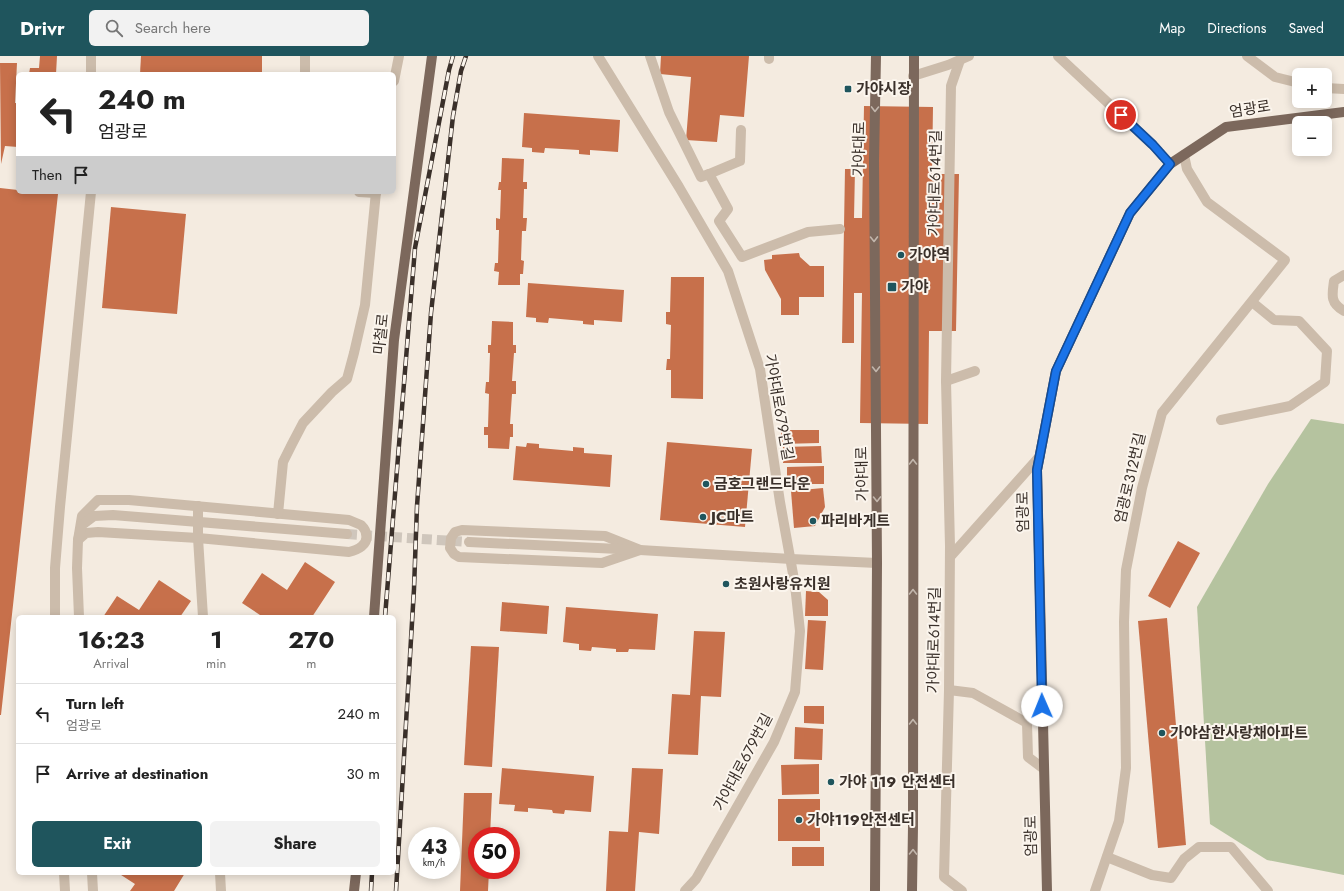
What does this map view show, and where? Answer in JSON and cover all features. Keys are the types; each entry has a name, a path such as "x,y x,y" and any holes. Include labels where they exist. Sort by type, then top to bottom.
{"main road":[{"name":"마철로","path":"374,615 394,340 432,56"},
{"name":"가야대로","path":"875,891 878,563 874,168 876,56"},
{"path":"912,891 914,56"},
{"name":"엄광로","path":"1047,891 1037,470 1056,371 1130,213 1170,164 1226,127 1344,112"},
{"path":"354,891 356,875"}],"street":[{"path":"91,72 92,56"},
{"path":"305,56 305,72"},
{"path":"396,72 399,56"},
{"name":"가야대로679번길","path":"598,56 728,271 760,369 780,502 791,560 800,631 795,692 774,742 696,878 685,891"},
{"path":"650,56 668,112 701,178 740,161 741,130"},
{"path":"1058,56 1153,145 1170,164"},
{"path":"1247,56 1275,77 1292,81"},
{"path":"913,76 948,65 964,58"},
{"name":"가야대로614번길","path":"962,891 944,877 949,690 950,557 946,381 951,86 964,58"},
{"path":"1332,88 1344,89"},
{"name":"엄광로312번길","path":"1095,891 1118,821 1126,768 1124,622 1126,570 1142,488 1162,413 1285,260 1206,202 1187,169 1184,155"},
{"path":"709,174 728,209 719,221 742,257 808,232 840,229"},
{"path":"55,615 55,568 60,507 91,194"},
{"path":"278,514 283,462 292,444 303,423 332,392 347,379 365,305 376,194"},
{"path":"1344,275 1334,281 1331,297 1336,306 1344,311"},
{"path":"1221,420 1290,406 1325,382 1327,351 1299,321 1274,320 1252,302"},
{"path":"946,381 974,371"},
{"path":"950,557 1040,456"},
{"path":"78,540 86,533 98,532 198,538 348,552 359,549 366,541 366,534 361,525 349,520 129,500 98,500 82,516 78,540 77,568 79,615"},
{"path":"198,506 198,538 203,615"},
{"path":"78,540 82,525 94,516 113,515 347,534"},
{"path":"462,530 604,536 640,550 602,563 459,557 454,554 450,548 451,538 455,532 462,530"},
{"path":"366,534 380,535"},
{"path":"469,542 640,550 791,560 878,563"},
{"path":"949,690 973,693 1027,723 1028,757 1044,769"},
{"path":"1107,857 1152,875 1171,878 1184,859 1199,847 1231,847 1268,891"},
{"path":"64,875 65,891"},
{"path":"92,875 93,891"},
{"path":"220,875 221,891"}],"green space":[{"path":"1311,419 1344,424 1344,875 1267,860 1210,824 1197,607 1268,484"}],"building":[{"path":"40,56 57,56 56,72 29,72 30,68 39,68"},
{"path":"141,56 262,56 262,72 140,72"},
{"path":"661,56 749,56 744,117 720,115 717,142 686,140 691,77 660,74"},
{"path":"0,63 17,63 15,103 16,147 5,146 1,164"},
{"name":"가야역","path":"864,106 933,107 932,174 959,174 956,331 929,331 928,424 860,423 862,293 854,293 854,343 842,343 845,169 855,169 854,218 862,218"},
{"path":"524,113 620,120 618,152 590,150 590,155 579,154 579,150 545,148 544,153 532,152 532,148 522,147"},
{"path":"502,158 524,159 523,182 527,182 527,189 524,189 523,218 527,218 526,231 522,231 521,260 524,261 523,274 520,274 520,285 498,285 499,272 494,271 495,263 498,263 499,230 496,230 496,218 500,219 501,190 498,190 499,182 501,182"},
{"path":"0,188 16,190 16,194 58,194 0,715"},
{"path":"111,207 186,214 177,314 102,308"},
{"path":"799,253 800,257 810,266 824,266 824,297 799,297 799,315 781,315 781,299 765,270 764,260 772,259 772,255"},
{"path":"671,277 704,277 703,399 671,398 671,370 666,370 667,359 670,359 671,325 666,324 666,312 670,312"},
{"path":"528,283 624,290 622,322 594,320 594,325 583,324 583,321 549,318 548,323 536,322 536,318 526,317"},
{"path":"492,321 513,322 513,345 516,345 516,353 514,353 512,381 516,381 516,394 512,394 510,424 513,424 513,437 510,437 509,449 488,448 488,435 484,435 484,427 488,427 489,394 485,393 486,382 489,382 490,353 488,353 488,345 491,345"},
{"path":"781,430 819,430 819,443 781,444"},
{"name":"금호그랜드타운","path":"667,442 752,449 745,527 660,520"},
{"path":"527,443 539,444 539,448 573,451 573,447 584,448 584,453 612,455 610,487 513,480 516,446 526,447"},
{"path":"821,446 822,463 783,463 783,447"},
{"path":"824,466 824,484 787,484 787,467"},
{"path":"823,488 825,507 815,526 794,528 791,491"},
{"path":"1178,541 1200,553 1170,608 1148,596"},
{"path":"305,562 335,582 313,615 260,615 242,603 262,573 287,590"},
{"path":"159,580 191,601 181,615 104,615 117,596 139,610"},
{"path":"806,591 819,592 828,600 828,616 805,616"},
{"path":"502,602 549,606 547,634 500,631"},
{"path":"566,607 658,614 655,650 629,649 628,652 616,652 616,649 592,647 591,651 579,650 579,644 563,642"},
{"name":"가야삼한사랑채아파트","path":"1167,618 1186,845 1158,848 1138,621"},
{"path":"808,620 826,621 823,670 805,669"},
{"path":"694,631 725,632 721,697 701,696 698,755 668,754 672,694 690,695"},
{"path":"471,646 499,647 492,767 464,765"},
{"path":"804,706 824,706 824,724 804,723"},
{"path":"795,727 823,729 822,760 794,759"},
{"path":"819,764 819,794 782,795 781,765"},
{"path":"502,768 594,776 591,812 565,810 564,814 553,813 552,810 528,808 528,812 514,811 515,805 499,804"},
{"path":"632,768 663,769 659,834 639,832 635,891 606,891 609,831 628,832"},
{"path":"464,793 492,793 490,827 468,827 468,879 489,879 488,891 460,891"},
{"name":"가야119안전센터","path":"778,799 820,799 820,841 778,841"},
{"path":"792,847 824,847 824,866 792,866"},
{"path":"121,875 184,875 174,891 130,891 135,884"}],"tunnel":[{"path":"347,534 469,542"}],"railway":[{"path":"385,615 415,248 449,70 453,56"},
{"path":"396,891 414,589 417,506 431,313 453,116 461,71 466,56"},
{"path":"371,891 372,875"}],"place":[{"name":"가야시장","path":"848,89"},
{"name":"가야역","path":"901,255"},
{"name":"가야","path":"892,287"},
{"name":"금호그랜드타운","path":"706,484"},
{"name":"JC마트","path":"703,517"},
{"name":"파리바게트","path":"813,521"},
{"name":"초원사랑유치원","path":"726,584"},
{"name":"가야삼한사랑채아파트","path":"1162,733"},
{"name":"가야 119 안전센터","path":"831,782"},
{"name":"가야119안전센터","path":"799,820"}],"route":[{"path":"1042,706 1037,470 1056,371 1130,213 1170,164 1153,145 1121,115"}]}
